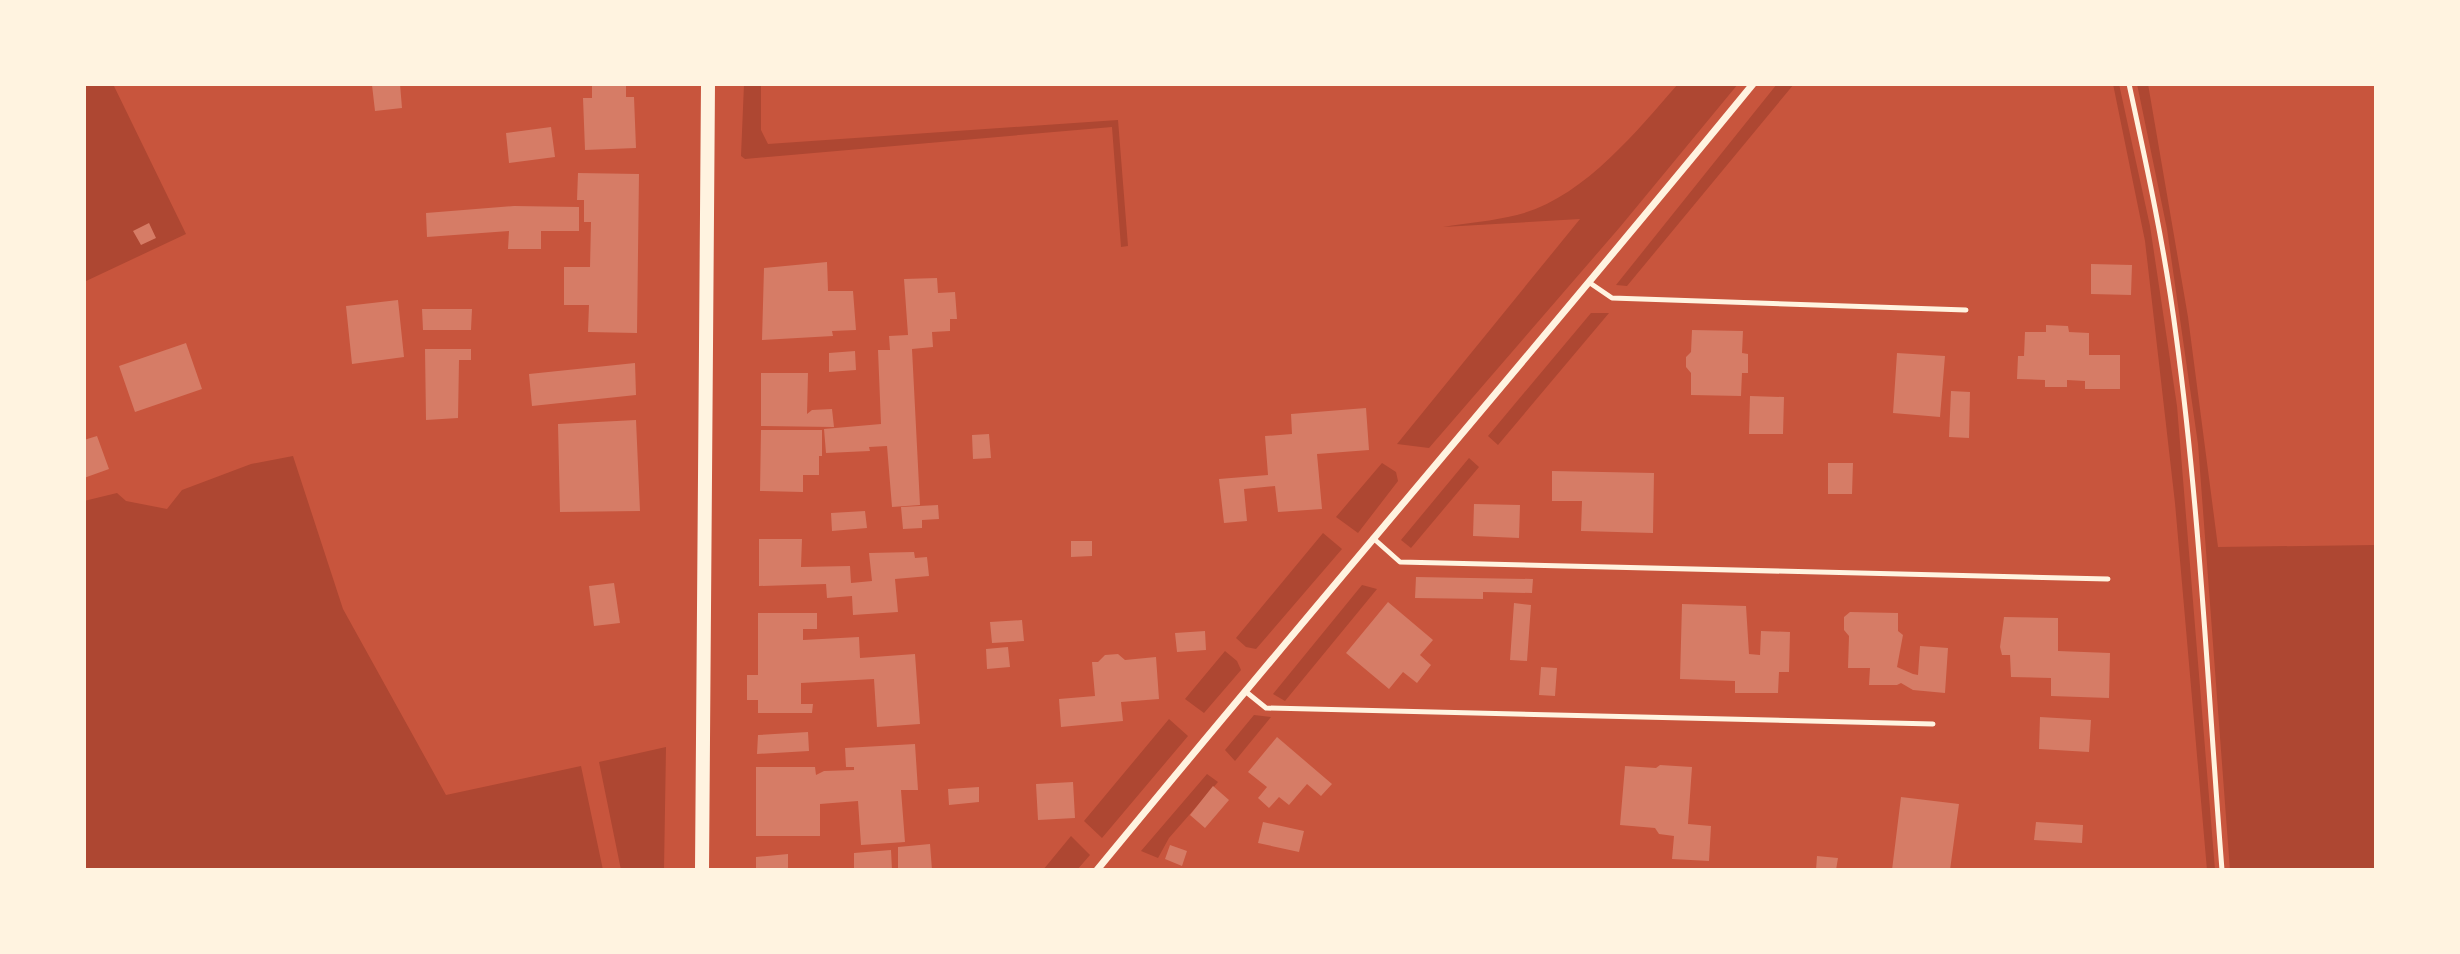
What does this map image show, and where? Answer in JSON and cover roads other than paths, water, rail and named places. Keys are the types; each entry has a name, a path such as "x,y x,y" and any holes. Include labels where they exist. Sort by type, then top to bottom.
{"main road":[{"path":"702,870 708,84"}],"street":[{"path":"1097,870 1373,538 1590,283 1753,84"}],"lane":[{"path":"2129,84 2157,218 2176,334 2190,460 2222,870"},
{"path":"1590,283 1612,298 1966,310"},
{"path":"1373,538 1400,562 2108,579"},
{"path":"1245,691 1266,708 1933,724"}]}
